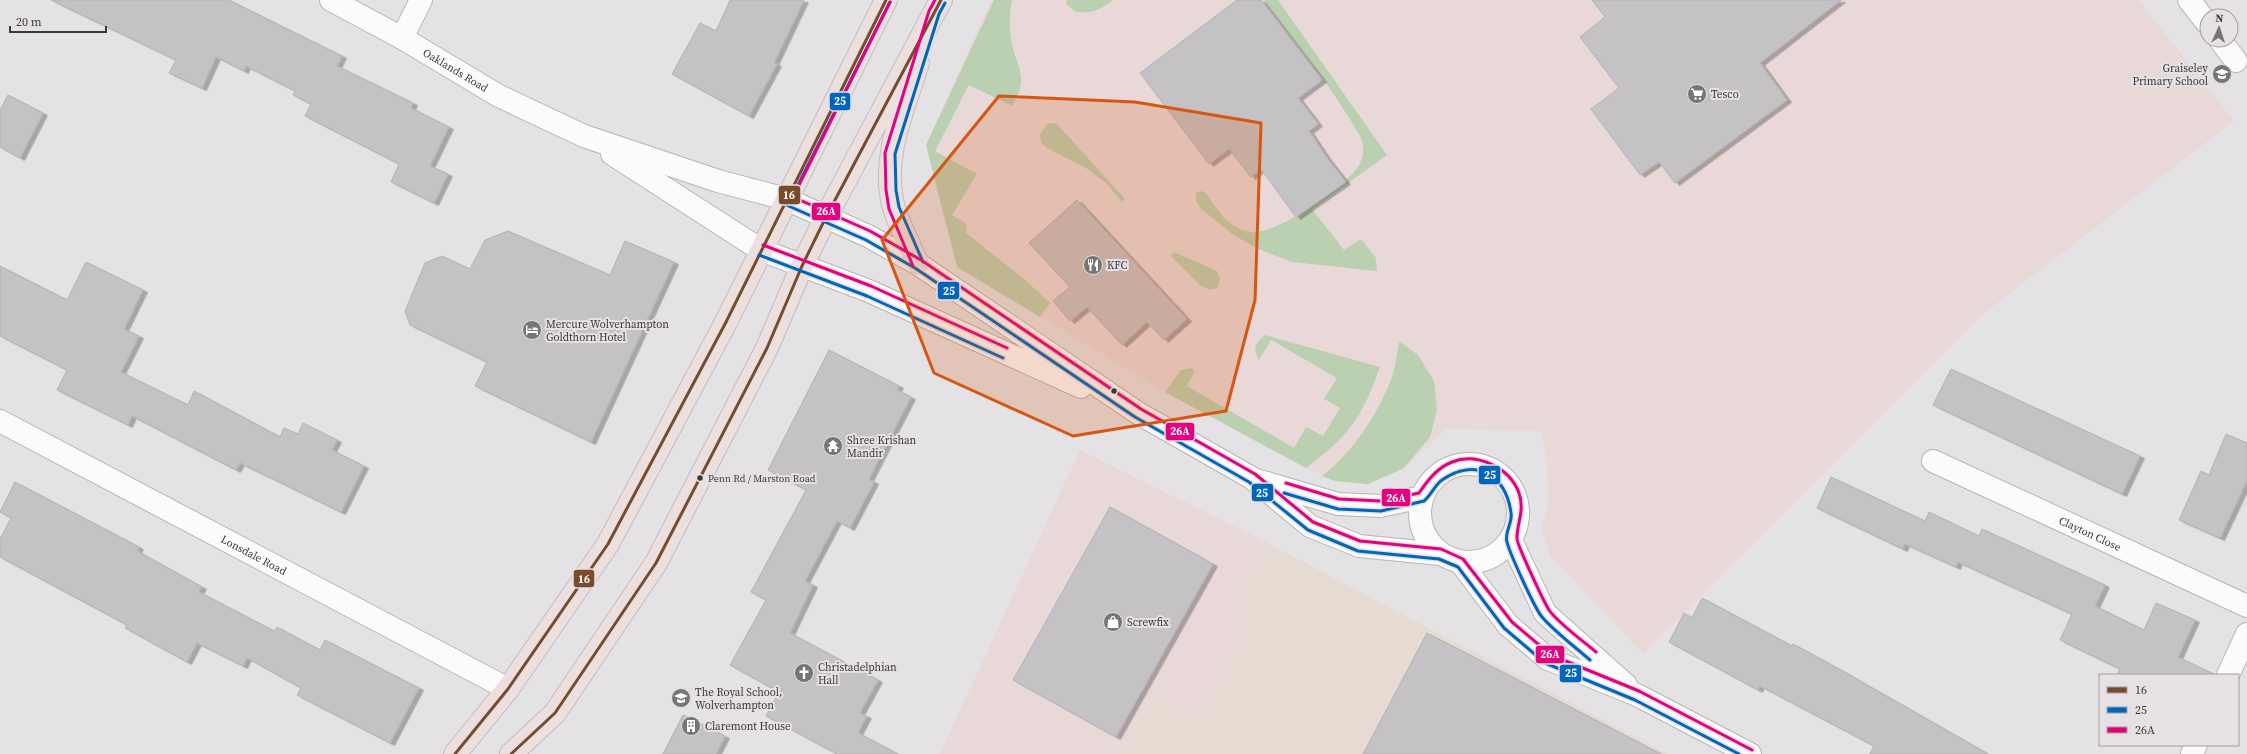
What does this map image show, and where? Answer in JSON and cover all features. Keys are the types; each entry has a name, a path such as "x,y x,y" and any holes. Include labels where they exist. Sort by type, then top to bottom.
{"highway":[{"path":"455,754 508,689 608,544 725,324 886,0"},
{"path":"511,754 555,713 656,563 767,348 802,266 826,217 937,6"},
{"path":"918,264 894,208 891,190 890,154 937,6"}],"street":[{"name":"Oaklands Road","path":"331,0 402,38 499,96 584,136 718,182 786,199 868,236 918,264 1138,414"},
{"path":"402,38 421,0"},
{"path":"2189,0 2199,13"},
{"path":"2226,48 2236,61"},
{"name":"Oaklands Road","path":"584,136 761,250 888,299 1138,414"},
{"path":"1138,414 1252,478 1310,526 1359,546 1440,554 1461,562 1476,563 1489,559 1501,551 1511,540 1517,525 1518,508 1514,492 1505,479 1494,470 1480,465 1465,464 1450,467 1438,474 1428,484 1422,497 1419,512 1421,528 1428,542 1440,554"},
{"name":"Lonsdale Road","path":"0,421 508,689"},
{"name":"Clayton Close","path":"1933,460 2247,606"},
{"path":"1252,478 1338,504 1380,506 1422,497"},
{"path":"1511,540 1545,612 1637,695"},
{"path":"1461,562 1508,625 1548,660 1637,695 1750,754"},
{"path":"2228,674 2247,634"}],"highlighted area":[{"path":"999,96 1135,102 1261,123 1255,300 1226,411 1073,436 934,373 882,240"}],"shaded area":[{"path":"991,0 2139,0 2234,121 1987,311 1643,654 1550,555 1542,529 1549,499 1546,458 1541,431 1446,429 1404,468 1368,484 1335,481 1306,468 1165,392 957,267 926,145"},
{"path":"1080,450 1264,541 1232,607 1253,616 1202,719 1149,695 1121,754 940,754"},
{"path":"1264,541 1668,754 1121,754 1149,695 1202,719 1252,616 1232,607"}],"green space":[{"path":"994,0 1012,0 1010,33 1021,75 1020,88 1017,96 1012,106 969,85 935,151 977,174 952,215 967,224 966,233 1023,278 1050,303 1040,317 957,267 926,145"},
{"path":"1067,0 1113,0 1091,12 1075,12 1066,4"},
{"path":"1264,0 1278,0 1387,155 1312,209 1344,250 1361,239 1376,258 1377,271 1292,262 1258,249 1232,234 1200,208 1196,200 1196,193 1202,191 1206,193 1224,217 1236,227 1250,232 1261,231 1291,219 1308,209 1338,187 1359,166 1363,151 1363,143 1361,138 1322,78"},
{"path":"1048,123 1057,124 1125,199 1122,202 1105,182 1086,168 1047,148 1041,142 1040,134"},
{"path":"1174,252 1217,271 1220,278 1217,288 1210,290 1201,286 1171,256"},
{"path":"1265,335 1380,367 1367,400 1352,425 1333,446 1306,468 1165,392 1181,370 1191,368 1195,371 1187,386 1294,448 1306,427 1323,436 1340,408 1324,399 1337,378 1271,340 1259,360 1255,350 1259,340"},
{"path":"1399,341 1418,355 1434,381 1437,410 1430,437 1404,468 1368,484 1335,481 1322,476 1334,466 1355,443 1380,405 1392,377"}],"building":[{"path":"51,0 229,0 342,56 337,66 413,103 411,108 449,127 430,166 448,174 434,203 391,182 399,164 305,116 311,104 293,95 295,91 246,66 244,71 216,57 202,88 169,73 176,60"},
{"path":"730,0 804,0 774,63 777,64 749,116 672,74 700,23 716,31"},
{"path":"1237,0 1261,0 1322,80 1298,98 1318,124 1309,131 1327,158 1346,182 1296,217 1261,169 1251,177 1229,149 1209,164 1140,73"},
{"name":"Tesco","path":"1592,0 1841,0 1760,63 1787,100 1675,183 1659,162 1640,175 1591,109 1619,88 1580,37 1605,17"},
{"path":"8,95 43,113 20,158 0,147 0,110"},
{"name":"KFC","path":"1077,200 1187,319 1164,340 1147,322 1122,345 1087,307 1070,321 1053,301 1070,287 1029,243"},
{"name":"Mercure Wolverhampton Goldthorn Hotel","path":"508,231 610,275 625,241 674,262 591,442 475,386 487,362 410,325 405,311 425,263 442,256 470,269 485,240"},
{"path":"86,262 143,290 124,329 139,336 121,372 188,405 194,391 280,437 284,428 298,434 303,423 337,440 332,450 364,466 341,512 240,463 236,470 132,416 128,425 57,390 67,370 0,336 0,266 67,300"},
{"path":"829,350 899,386 897,390 911,397 869,479 874,482 850,528 837,521 805,581 813,585 790,633 878,680 860,713 867,716 858,733 898,754 837,754 766,716 779,692 730,665 766,600 751,592 806,490 768,470"},
{"path":"1951,369 2140,456 2122,494 1933,405"},
{"path":"2226,434 2247,443 2247,481 2220,538 2179,520 2201,471 2209,475"},
{"path":"1831,477 1925,521 1929,512 1979,536 1982,529 2105,585 2095,606 2144,630 2156,603 2195,620 2178,657 2214,674 2118,674 2120,669 2060,640 2072,614 1958,562 1956,567 1905,544 1903,549 1817,508"},
{"path":"15,482 139,547 137,551 202,587 199,592 274,631 277,627 320,650 325,640 419,688 390,743 297,695 301,688 247,658 243,666 197,643 187,662 125,628 127,625 0,557 0,539 11,518 0,512"},
{"name":"Screwfix","path":"1110,507 1213,564 1116,737 1013,680"},
{"path":"1702,598 1792,646 1793,644 1839,669 1988,754 1870,754 1874,746 1760,686 1758,690 1669,642 1684,613 1692,618"},
{"path":"1427,633 1661,754 1363,754"},
{"name":"Claremont House","path":"683,715 725,736 716,754 663,754"}],"transit line":[{"name":"16","path":"455,754 508,689 608,544 725,324 886,0"},
{"name":"26A","path":"913,266 889,209 886,190 885,153 929,11 935,0"},
{"name":"16","path":"511,754 555,713 656,563 767,348 802,266 826,217 941,0"},
{"name":"25","path":"790,201 890,2"},
{"name":"26A","path":"890,2 793,197 870,231 921,260 1141,409 1255,474 1313,522 1360,541 1441,549 1463,559 1512,622 1551,655 1639,691 1752,750"},
{"name":"25","path":"923,262 899,207 896,190 895,154 939,14 945,3"},
{"name":"25","path":"784,204 866,240 915,268 1135,417 1249,482 1308,530 1358,551 1439,559 1458,567 1504,628 1545,663 1635,700 1739,754"},
{"name":"26A","path":"763,245 871,286 1007,348"},
{"name":"25","path":"759,255 867,296 1003,358"},
{"name":"26A","path":"1286,483 1339,499 1380,501 1419,493 1437,471 1452,462 1462,459 1472,459 1492,464 1508,476 1515,484 1519,493 1521,505 1517,532 1518,542 1531,574 1549,610 1564,626 1596,652"},
{"name":"25","path":"1284,493 1338,509 1381,511 1424,501 1442,480 1454,473 1466,470 1477,470 1487,473 1496,479 1503,488 1508,499 1511,520 1506,539 1534,604 1542,617 1590,660"}],"place":[{"name":"Graiseley Primary School","path":"2222,74"},
{"name":"Tesco","path":"1697,94"},
{"name":"KFC","path":"1093,265"},
{"name":"Mercure Wolverhampton Goldthorn Hotel","path":"532,330"},
{"name":"Shree Krishan Mandir","path":"833,446"},
{"name":"Penn Rd / Marston Road","path":"700,478"},
{"name":"Screwfix","path":"1113,622"},
{"name":"Christadelphian Hall","path":"804,673"},
{"name":"The Royal School, Wolverhampton","path":"681,698"},
{"name":"Claremont House","path":"691,726"}]}
